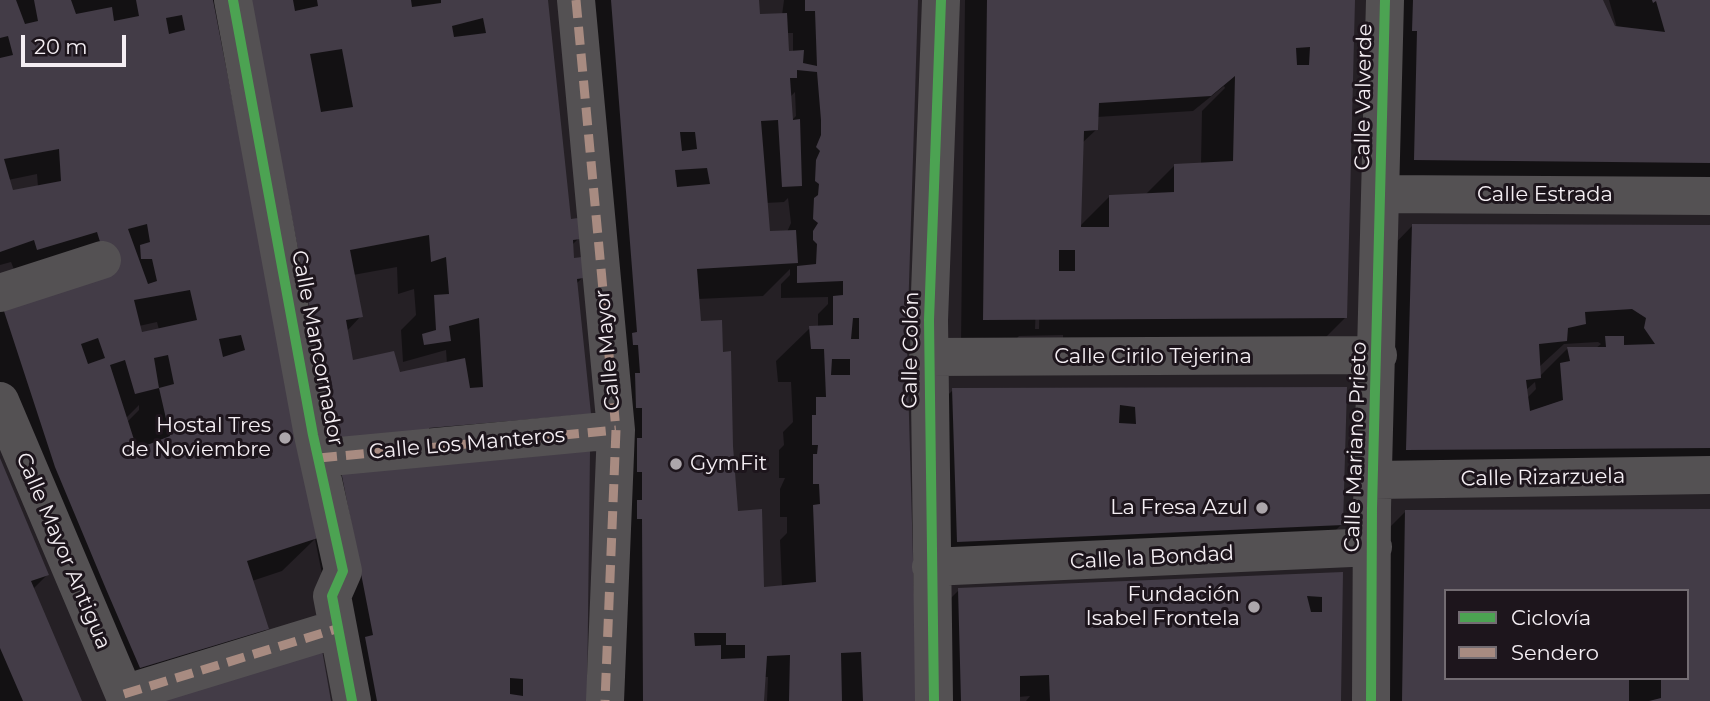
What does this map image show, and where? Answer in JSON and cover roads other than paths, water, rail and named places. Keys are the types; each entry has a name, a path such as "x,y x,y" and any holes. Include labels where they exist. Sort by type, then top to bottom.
{"street":[{"name":"Calle Mancornador","path":"233,0 319,458 343,571 332,596 336,629 352,701"},
{"name":"Calle Mayor","path":"576,0 616,430 605,701"},
{"name":"Calle Colón","path":"934,701 929,356 941,0"},
{"name":"Calle Valverde","path":"1381,194 1385,0"},
{"name":"Calle Estrada","path":"1381,194 1710,196"},
{"name":"Calle Mariano Prieto","path":"1371,701 1381,194"},
{"path":"0,293 102,260"},
{"name":"Calle Cirilo Tejerina","path":"929,356 1378,355"},
{"name":"Calle Mayor Antigua","path":"0,401 126,697"},
{"name":"Calle Los Manteros","path":"319,458 616,430"},
{"name":"Calle Rizarzuela","path":"1375,480 1710,475"},
{"name":"Calle la Bondad","path":"931,567 1373,547"},
{"path":"126,697 336,629"}],"place":[{"name":"Hostal Tres de Noviembre","path":"285,438"},
{"name":"GymFit","path":"676,464"},
{"name":"La Fresa Azul","path":"1262,508"},
{"name":"Fundación Isabel Frontela","path":"1254,607"}]}
